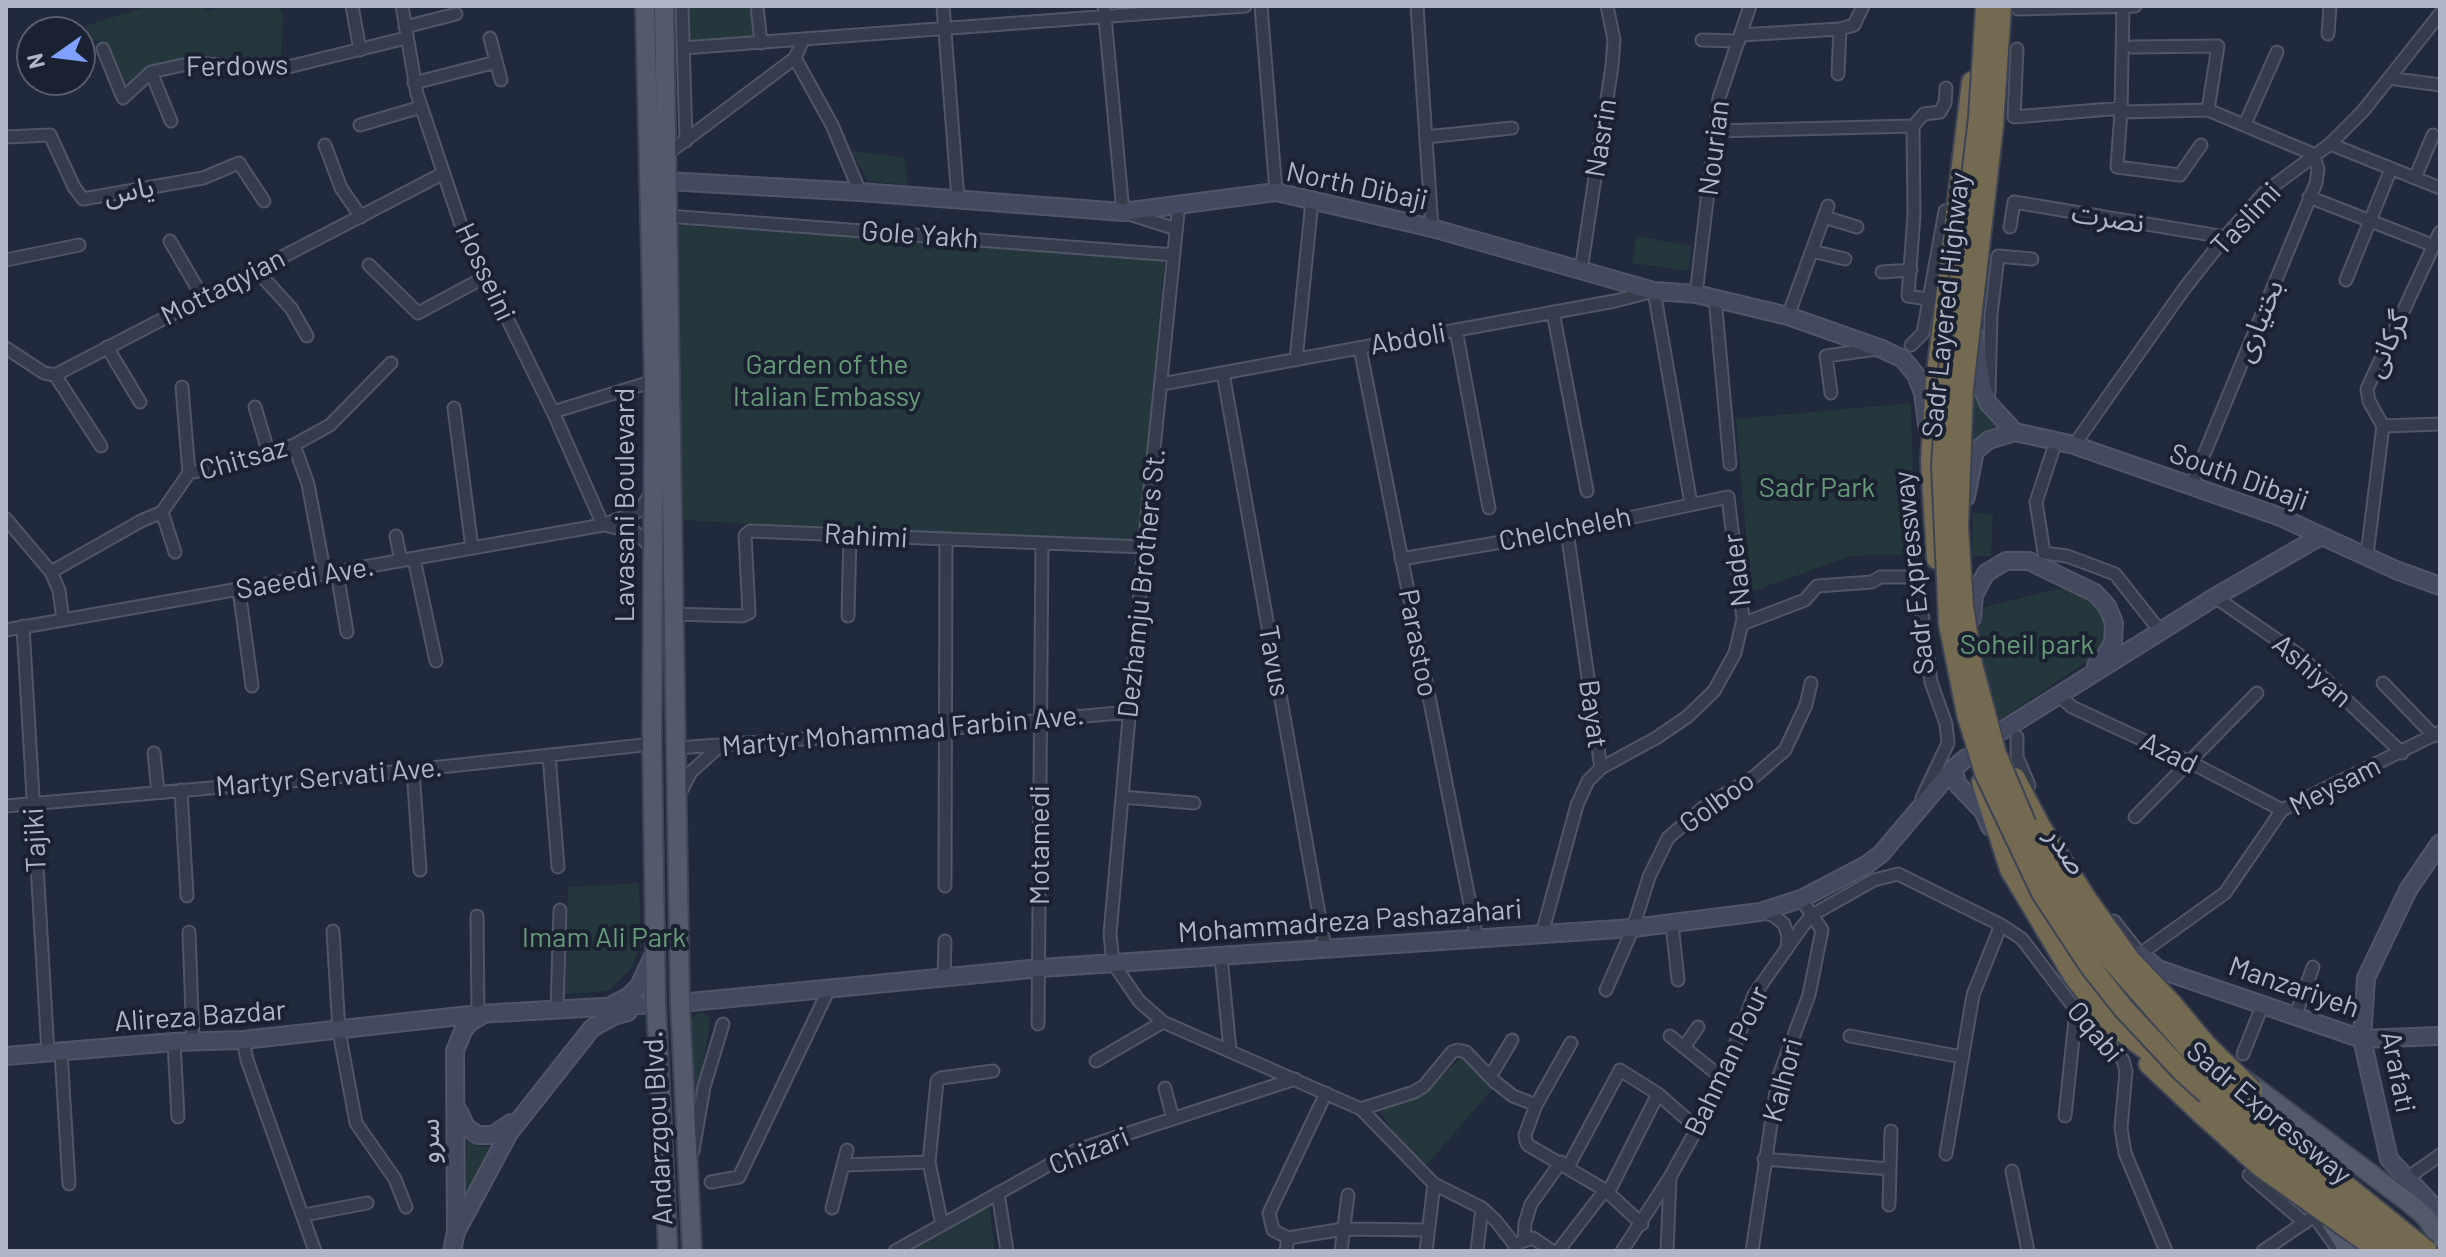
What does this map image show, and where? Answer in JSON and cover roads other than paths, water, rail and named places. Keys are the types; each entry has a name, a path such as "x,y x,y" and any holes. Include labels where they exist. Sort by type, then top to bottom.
{"highway":[{"name":"Sadr Expressway","path":"1977,6 1969,120 1936,381 1931,461 1940,609 1966,759 2010,869 2073,975 2111,1024 2180,1074 2251,1138 2400,1245"},
{"name":"Sadr Layered Highway","path":"1986,6 1979,118 1948,378 1942,465 1949,624 1967,714 1985,773 2042,893 2090,966 2124,1009 2182,1071 2253,1135 2400,1245 2429,1251"},
{"name":"Sadr Expressway","path":"2007,7 1965,388 1961,526 1978,678 2042,848 2107,952 2197,1053 2268,1119 2429,1251"},
{"name":"Sadr Layered Highway","path":"2007,7 1963,388 1958,526 1963,606 1972,664 1996,754 2037,851 2105,953 2195,1055 2400,1245"},
{"path":"2002,736 2041,828 2130,960 2206,1045 2275,1112 2389,1210 2400,1245"},
{"path":"2111,1024 2260,1166 2380,1251"}],"main road":[{"name":"Lavasani Boulevard","path":"645,6 654,381 652,744 656,1004"},
{"name":"Lavasani Boulevard","path":"664,6 680,1003"},
{"name":"North Dibaji","path":"667,181 1123,212 1276,192 1432,228 1654,291 1696,294 1788,316 1882,349 1903,359 1916,375 1923,393 1931,461"},
{"path":"1961,526 1975,451 1989,440 2015,432 1988,403 1982,387 1973,320"},
{"name":"South Dibaji","path":"2015,432 2074,445 2278,516 2396,570 2440,586"},
{"path":"2058,695 2215,597 2321,536"},
{"path":"1972,644 1974,595 1982,577 1997,565 2017,560 2029,561 2095,593 2107,606 2114,623 2113,643 2104,658 2002,736"},
{"name":"Mohammadreza Pashazahari","path":"680,1003 1041,968 1633,928 1760,912 1801,899 1881,854 1966,759"},
{"name":"Arafati","path":"2440,843 2408,890 2366,978 2362,1039 2389,1159 2440,1213"},
{"path":"609,1006 628,997 639,986 655,949 665,955 679,948"},
{"name":"Manzariyeh","path":"2140,954 2158,969 2362,1039 2440,1036"},
{"path":"2143,993 2193,1040 2407,1201 2425,1216 2440,1238"},
{"path":"592,1028 614,1016 656,1004 680,1003"},
{"name":"Andarzgou Blvd.","path":"680,1003 690,1251"},
{"name":"Alireza Bazdar","path":"396,1025 403,1021 482,1014 656,1004"},
{"name":"Andarzgou Blvd.","path":"656,1004 670,1251"},
{"path":"452,1251 456,1232 509,1133 592,1028 591,1015 577,1008"},
{"path":"455,1051 463,1031 482,1014"},
{"name":"Alireza Bazdar","path":"6,1056 433,1024 445,1033 455,1051"},
{"name":"سرو","path":"455,1051 456,1232"},
{"path":"456,1095 459,1113 466,1127 485,1136 506,1128 544,1088"},
{"path":"2285,1164 2316,1199 2349,1251"},
{"path":"670,1251 679,1247 690,1251"}],"street":[{"path":"352,6 360,50"},
{"name":"Hosseini","path":"402,6 414,83 460,222 553,412 603,525"},
{"path":"682,6 686,141"},
{"path":"757,6 761,43"},
{"path":"943,6 958,199"},
{"path":"683,48 945,29 1104,11 1245,6"},
{"path":"1261,6 1276,192"},
{"path":"1417,6 1432,228"},
{"name":"Nasrin","path":"1581,270 1612,66 1614,40 1607,6"},
{"name":"Nourian","path":"1696,294 1719,98 1750,6"},
{"path":"1702,40 1840,29 1854,25 1863,6"},
{"path":"2328,34 2330,6"},
{"path":"2007,7 2127,7 2117,167 2180,175 2201,145"},
{"path":"1104,11 1123,212 1176,229"},
{"name":"Ferdows","path":"103,49 123,98 151,72 192,63 280,69 360,50 456,14"},
{"name":"Taslimi","path":"2074,445 2184,289 2225,237 2264,193 2330,144 2363,111 2440,14"},
{"path":"1838,74 1840,29"},
{"path":"490,38 501,80"},
{"path":"667,154 795,58 803,40"},
{"path":"2132,47 2218,46 2208,110"},
{"path":"2017,49 2014,117 2122,110 2208,110 2313,154"},
{"path":"2245,124 2277,52"},
{"path":"795,58 832,125 860,192"},
{"path":"414,83 496,62"},
{"path":"151,72 171,121"},
{"path":"2389,78 2440,85"},
{"path":"1928,299 1908,296 1914,215 1913,126 1924,114 1940,112 1945,103 1946,88"},
{"path":"360,125 421,107"},
{"path":"1716,131 1913,126"},
{"path":"1426,137 1512,128"},
{"name":"یاس","path":"6,137 50,135 74,187 83,199 203,178 239,163 264,201"},
{"path":"2415,178 2433,135"},
{"path":"2330,144 2440,188"},
{"path":"325,145 341,188 361,217"},
{"name":"بختیاری","path":"2191,486 2309,197 2318,169 2313,154"},
{"path":"2346,280 2391,169"},
{"name":"Mottaqyian","path":"55,375 442,174"},
{"path":"2309,197 2432,245"},
{"path":"1296,360 1312,201"},
{"name":"نصرت","path":"2010,227 2014,202 2225,237"},
{"name":"Dezhamju Brothers St.","path":"1113,963 1110,934 1129,712 1179,203"},
{"path":"1911,345 1923,333 1945,211"},
{"path":"1788,316 1826,212 1857,227"},
{"name":"Gole Yakh","path":"667,216 1174,255"},
{"name":"گرکانی","path":"2383,426 2369,401 2367,389 2440,232"},
{"path":"170,241 203,298"},
{"path":"6,260 79,245"},
{"path":"1812,251 1845,259"},
{"path":"1988,403 1991,315 1998,256 2032,259"},
{"path":"369,265 418,313 487,276"},
{"path":"1882,272 1911,270"},
{"path":"257,271 291,308 307,336"},
{"path":"1615,301 1622,291 1619,280"},
{"path":"1654,291 1691,504"},
{"name":"Abdoli","path":"1162,384 1615,301 1654,291"},
{"path":"1715,298 1730,464"},
{"path":"1553,312 1587,491"},
{"path":"1456,330 1489,508"},
{"path":"107,347 140,402"},
{"path":"6,348 44,373 55,375 101,446"},
{"name":"Parastoo","path":"1360,348 1477,939"},
{"path":"1831,393 1826,356 1882,349"},
{"name":"Chitsaz","path":"51,572 162,512 189,473 269,454 294,445 330,425 391,363"},
{"name":"Tavus","path":"1223,373 1325,948"},
{"path":"553,412 654,381"},
{"path":"182,387 189,473"},
{"path":"255,407 269,454"},
{"path":"454,408 472,548"},
{"path":"2367,555 2383,426 2440,424"},
{"path":"2056,441 2036,502 2044,553 2067,556 2115,574 2160,631"},
{"path":"294,445 308,484 347,632"},
{"name":"Saeedi Ave.","path":"6,630 603,525 639,511 654,487"},
{"name":"Chelcheleh","path":"1401,559 1567,531 1728,497"},
{"name":"Nader","path":"1601,768 1687,717 1714,691 1735,653 1742,624 1728,497"},
{"path":"162,512 175,552"},
{"path":"6,519 51,572 59,590 63,620"},
{"name":"Saeedi Ave.","path":"603,525 635,532 647,543 654,559"},
{"name":"Rahimi","path":"672,614 742,616 749,613 745,535 750,531 1144,547"},
{"name":"Bayat","path":"1542,934 1577,805 1588,781 1601,768 1567,531"},
{"path":"848,616 850,535"},
{"path":"396,536 401,561"},
{"path":"945,886 946,540"},
{"name":"Motamedi","path":"1038,1024 1041,968 1039,721 1042,543"},
{"path":"414,559 436,661"},
{"path":"1742,624 1805,600 1817,586 1872,582 1880,577 1912,577 1918,582 1931,682 1946,724 1948,743 1914,815"},
{"path":"239,590 252,686"},
{"name":"Ashiyan","path":"2215,597 2299,655 2402,753"},
{"name":"Tajiki","path":"23,626 33,803 54,1052 69,1184"},
{"name":"Golboo","path":"1606,990 1633,928 1649,877 1668,838 1704,807 1755,776 1785,750 1806,705 1811,683"},
{"path":"2383,683 2437,734"},
{"path":"2135,817 2257,693"},
{"name":"Azad","path":"2058,695 2072,707 2190,762 2282,810"},
{"name":"Martyr Mohammad Farbin Ave.","path":"676,748 1129,712"},
{"name":"Meysam","path":"2140,954 2225,893 2282,810 2437,734"},
{"name":"صدر","path":"2002,736 2017,757 2042,815 2094,893 2140,954"},
{"name":"Martyr Servati Ave.","path":"6,806 413,770 652,744"},
{"path":"677,799 691,772 720,746"},
{"path":"154,753 158,792"},
{"path":"549,755 558,867"},
{"path":"413,770 420,870"},
{"path":"181,790 187,896"},
{"path":"1122,797 1194,803"},
{"name":"Oqabi","path":"1812,915 1874,880 1898,874 2001,925 2022,939 2076,1010 2123,1060 2126,1071 2121,1128 2125,1153 2166,1251"},
{"path":"1801,899 1812,915"},
{"path":"557,1009 560,910"},
{"path":"1760,912 1774,916 1784,924 1788,936 1787,949"},
{"name":"Bahman Pour","path":"1622,1251 1642,1224 1697,1128 1722,1078 1754,995 1812,915"},
{"name":"Kalhori","path":"1752,1251 1778,1078 1809,995 1822,930 1812,915"},
{"path":"477,916 482,1014"},
{"path":"1672,924 1678,980"},
{"path":"1946,1154 1973,995 2001,925"},
{"path":"333,931 339,1031 356,1123 395,1179 406,1207"},
{"path":"189,932 193,1042"},
{"path":"944,978 945,941"},
{"path":"1221,957 1230,1050"},
{"path":"1113,963 1139,1001 1163,1022 1361,1109 1434,1184 1482,1208 1518,1245"},
{"path":"2295,1017 2313,967"},
{"path":"711,1182 739,1177 829,989"},
{"path":"2243,1054 2263,1004"},
{"path":"2065,1116 2076,1010"},
{"path":"1096,1061 1163,1022"},
{"path":"688,1175 704,1087 723,1024"},
{"path":"1684,1047 1698,1027"},
{"path":"1670,1036 1722,1078"},
{"path":"1850,1036 1962,1057"},
{"path":"243,1040 315,1251"},
{"path":"1490,1077 1512,1040"},
{"path":"174,1042 178,1117"},
{"path":"1571,1043 1536,1105 1525,1135 1526,1141 1606,1192 1642,1224"},
{"path":"1361,1109 1424,1086 1452,1052 1458,1050 1466,1052 1513,1096 1536,1105"},
{"path":"1518,1245 1531,1204 1564,1164 1620,1070 1658,1094 1697,1128"},
{"path":"942,1225 929,1162 937,1081 993,1071"},
{"name":"Chizari","path":"895,1251 1074,1151 1295,1079"},
{"path":"1165,1088 1173,1119"},
{"path":"1326,1093 1269,1213 1273,1230 1288,1238 1344,1229 1428,1230"},
{"path":"1558,1251 1606,1192 1658,1094"},
{"path":"1889,1205 1891,1131"},
{"path":"832,1208 847,1150"},
{"path":"2406,1179 2440,1155"},
{"path":"1764,1159 1890,1169"},
{"path":"843,1165 929,1162"},
{"path":"2012,1171 2028,1251"},
{"path":"2249,1175 2310,1220 2340,1251"},
{"path":"1667,1251 1670,1177"},
{"path":"1426,1251 1434,1184"},
{"path":"998,1193 1007,1251"},
{"path":"1341,1251 1348,1195"},
{"path":"304,1215 367,1203"},
{"path":"1477,1251 1482,1208"},
{"path":"2263,1251 2310,1220"},
{"path":"1286,1251 1288,1238"},
{"path":"1518,1245 1533,1238 1552,1251"}],"park label":[{"name":"Garden of the Italian Embassy","path":"827,381"},
{"name":"Sadr Park","path":"1817,488"},
{"name":"Soheil park","path":"2027,645"},
{"name":"Imam Ali Park","path":"604,938"}]}
